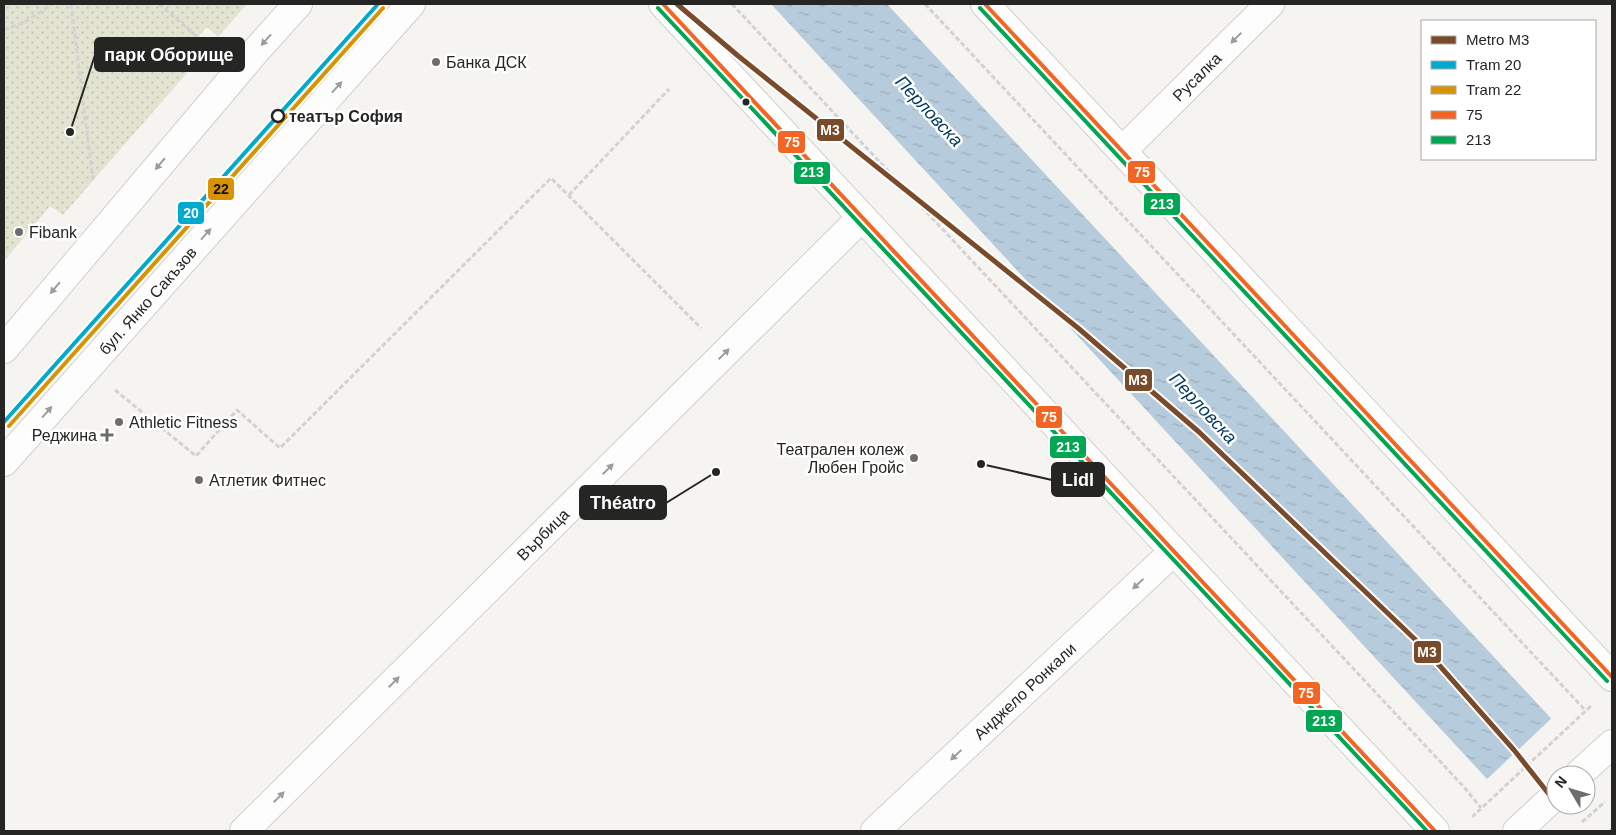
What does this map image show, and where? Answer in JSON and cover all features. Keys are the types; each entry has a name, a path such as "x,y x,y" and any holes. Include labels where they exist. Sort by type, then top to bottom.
{"main road":[{"path":"4,349 254,53 298,4"},
{"name":"бул. Янко Сакъзов","path":"4,462 411,4"},
{"path":"663,4 1436,831"},
{"path":"985,4 1612,677"},
{"name":"Русалка","path":"1123,150 1270,4"},
{"name":"Върбица","path":"244,831 862,216"},
{"name":"Анджело Ронкали","path":"875,831 1174,551"},
{"path":"1589,765 1608,748"},
{"path":"1517,831 1546,804"}],"path":[{"path":"4,30 26,22 52,4"},
{"path":"70,4 93,180"},
{"path":"159,4 209,47"},
{"path":"732,4 1458,780 1481,808"},
{"path":"924,4 1586,711"},
{"path":"569,196 670,89"},
{"path":"114,389 196,456 237,410 280,448 551,178 725,352"},
{"path":"1472,818 1593,704"},
{"path":"1579,825 1612,795"}],"green space":[{"path":"4,4 247,4 218,37 207,27 189,48 200,58 63,215 50,206 4,261"}],"water":[{"name":"Перловска","path":"771,4 887,4 1594,765 1546,765 1546,815 1596,815 1596,767 1612,784 1612,831 1535,831"}],"pier":[{"path":"1553,717 1612,781 1612,827 1608,831 1532,831 1485,781"}],"metro line":[{"name":"M3","path":"677,4 737,55 1078,328 1199,432 1424,648 1514,750 1546,790"}],"tram line":[{"name":"20","path":"4,422 378,4"},
{"name":"22","path":"9,426 383,8"}],"transit line":[{"name":"75","path":"663,4 1435,831"},
{"name":"75","path":"985,4 1612,677"},
{"name":"213","path":"658,8 1427,831"},
{"name":"213","path":"980,8 1607,681"}],"place":[{"name":"Банка ДСК","path":"436,62"},
{"name":"театър София","path":"278,116"},
{"name":"парк Оборище","path":"70,132"},
{"name":"Fibank","path":"19,232"},
{"name":"Athletic Fitness","path":"119,422"},
{"name":"Реджина","path":"107,435"},
{"name":"Театрален колеж Любен Гройс","path":"914,458"},
{"name":"Lidl","path":"981,464"},
{"name":"Théatro","path":"716,472"},
{"name":"Атлетик Фитнес","path":"199,480"}]}
